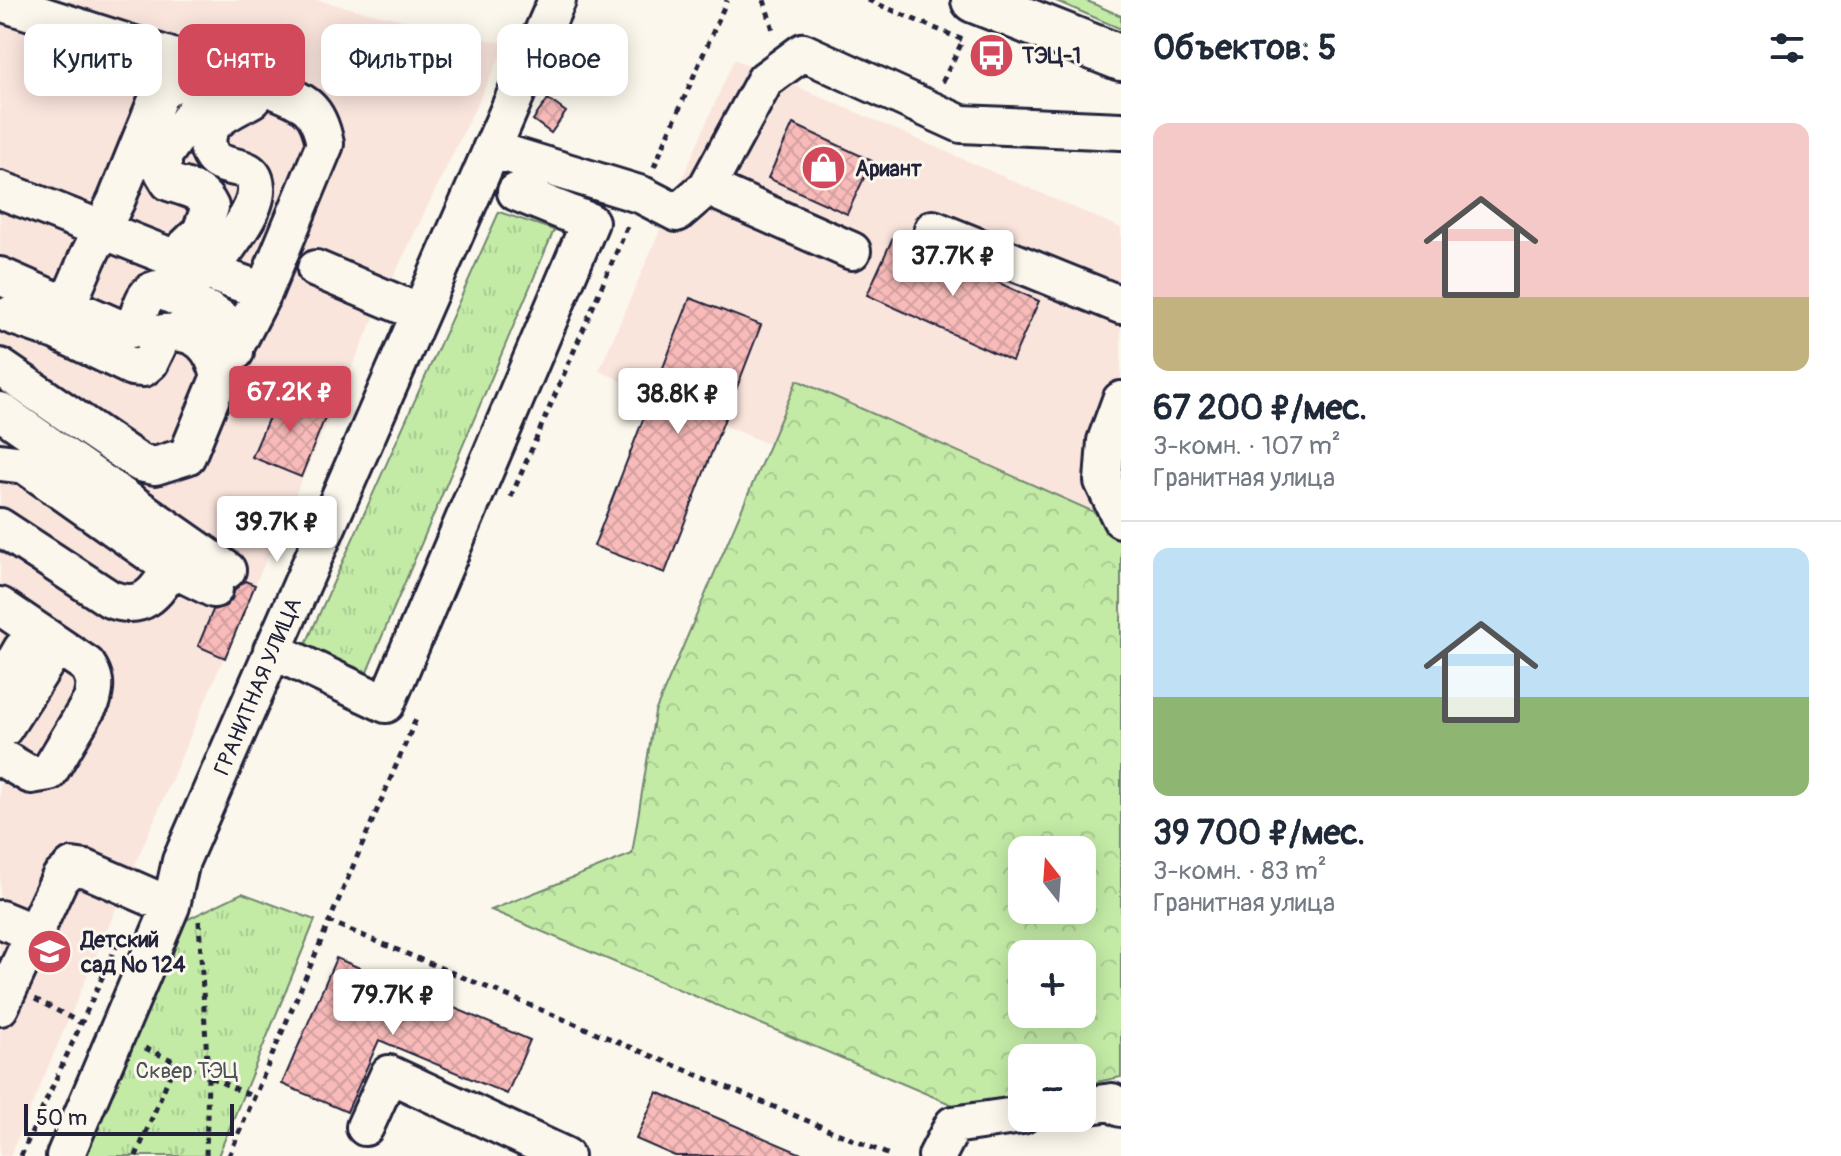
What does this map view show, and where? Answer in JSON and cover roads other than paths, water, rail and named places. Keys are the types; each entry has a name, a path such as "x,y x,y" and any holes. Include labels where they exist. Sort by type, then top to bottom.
{"main road":[{"path":"974,0 1121,58"}],"street":[{"name":"ГРАНИТНАЯ УЛИЦА","path":"65,1156 117,1035 184,910 181,861 557,0"},
{"path":"0,2 272,89 310,107 318,119 325,144 264,291 187,456 155,466 140,463 0,367"},
{"path":"491,149 642,195 677,213 707,187 765,80 803,52 961,124 1121,131"},
{"path":"62,318 116,201 159,95 172,82 178,81"},
{"path":"174,258 201,232 210,207 205,196 194,189 169,182 163,172 163,156 202,101 201,96"},
{"path":"243,96 285,110 298,118 304,134 302,153 274,215"},
{"path":"208,273 247,217 257,192 255,177 246,169 220,163 211,156 207,144 208,132 214,122 252,99"},
{"path":"707,187 852,251"},
{"path":"0,190 102,227 208,273 264,291"},
{"path":"272,650 386,704 590,222 516,192"},
{"path":"933,229 1121,305"},
{"path":"316,269 420,313"},
{"path":"0,276 132,367 143,368 150,362 164,333 175,331 205,342 214,355 228,364"},
{"path":"10,315 62,318"},
{"path":"1121,400 1106,441 1103,481 1121,519"},
{"path":"0,411 16,432 220,580 171,568 25,465 0,462"},
{"path":"0,527 110,599 126,605 140,603 153,593 171,568"},
{"path":"0,606 16,694"},
{"path":"5,996 60,878 72,867 86,869 184,910"},
{"path":"0,919 34,933"},
{"path":"365,1127 389,1074 565,1156"},
{"path":"1096,1104 1112,1102 1121,1108"},
{"path":"937,1156 953,1125 1008,1117"}],"place":[{"name":"ТЭЦ-1","path":"991,55"},
{"name":"Ариант","path":"824,168"},
{"name":"Детский сад № 124","path":"50,952"}],"park label":[{"name":"Сквер ТЭЦ","path":"187,1070"}]}
